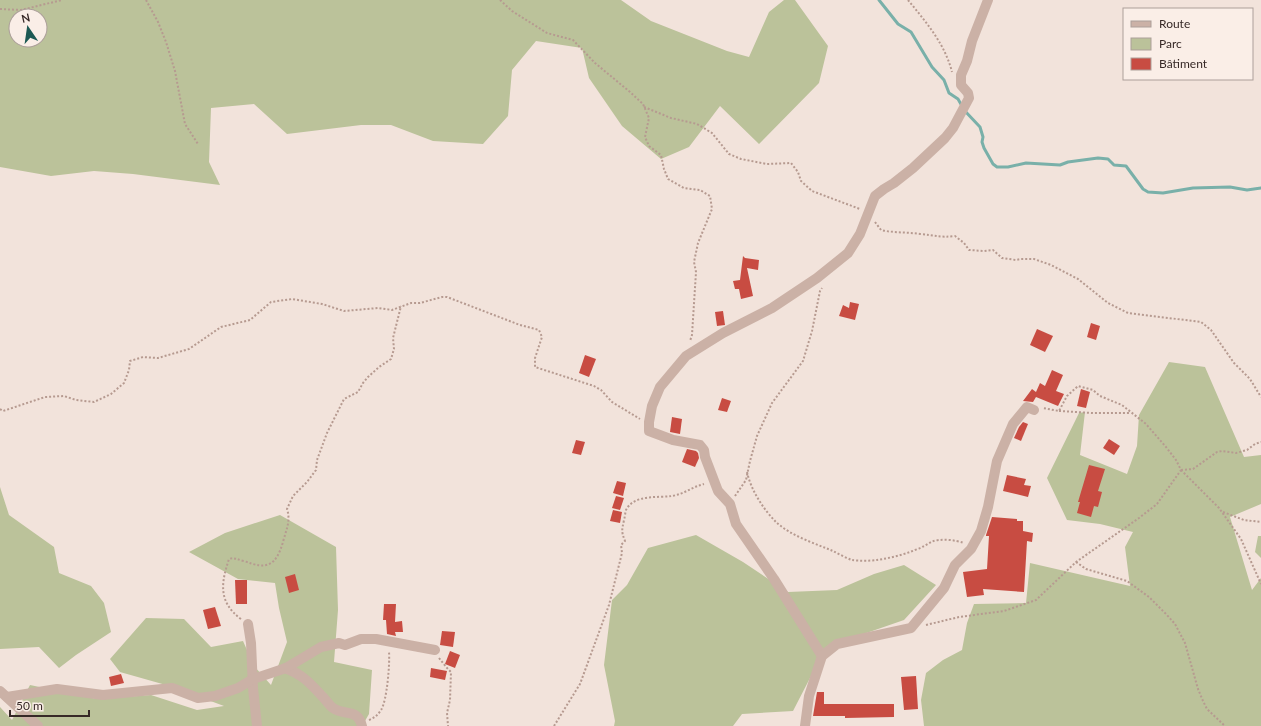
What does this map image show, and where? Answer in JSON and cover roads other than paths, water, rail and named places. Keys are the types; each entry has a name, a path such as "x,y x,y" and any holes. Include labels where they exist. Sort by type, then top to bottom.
{"street":[{"path":"822,656 774,579 736,524 730,504 718,491 705,457 704,450 700,445 673,440 649,431 652,406 660,387 686,356 723,333 772,308 817,278 848,253 860,234 874,196 913,168 945,138 953,128 968,98 968,93 961,85 961,78 972,41 988,0"},
{"path":"805,726 809,696 822,656 837,644 912,628 944,588 955,565 972,547 983,525 997,461 1013,424 1027,407 1034,410"},
{"path":"248,624 251,643 257,726"},
{"path":"4,694 57,689 103,695 172,688 198,698 215,696 232,690 253,679 285,668 312,654 321,647 339,643 345,645 361,639 376,639 435,650"},
{"path":"285,668 299,674 312,685 333,708 357,716 361,722"},
{"path":"4,694 38,726"}],"waterway":[{"path":"879,0 898,24 911,32 932,67 944,80 949,93 958,99 962,106"},
{"path":"964,110 980,127 984,148 993,164 997,167 1008,167 1026,163 1060,165 1068,162 1098,158 1108,159 1114,165 1126,166 1143,189 1148,192 1163,193 1193,188 1230,187 1247,190 1261,188"}]}
